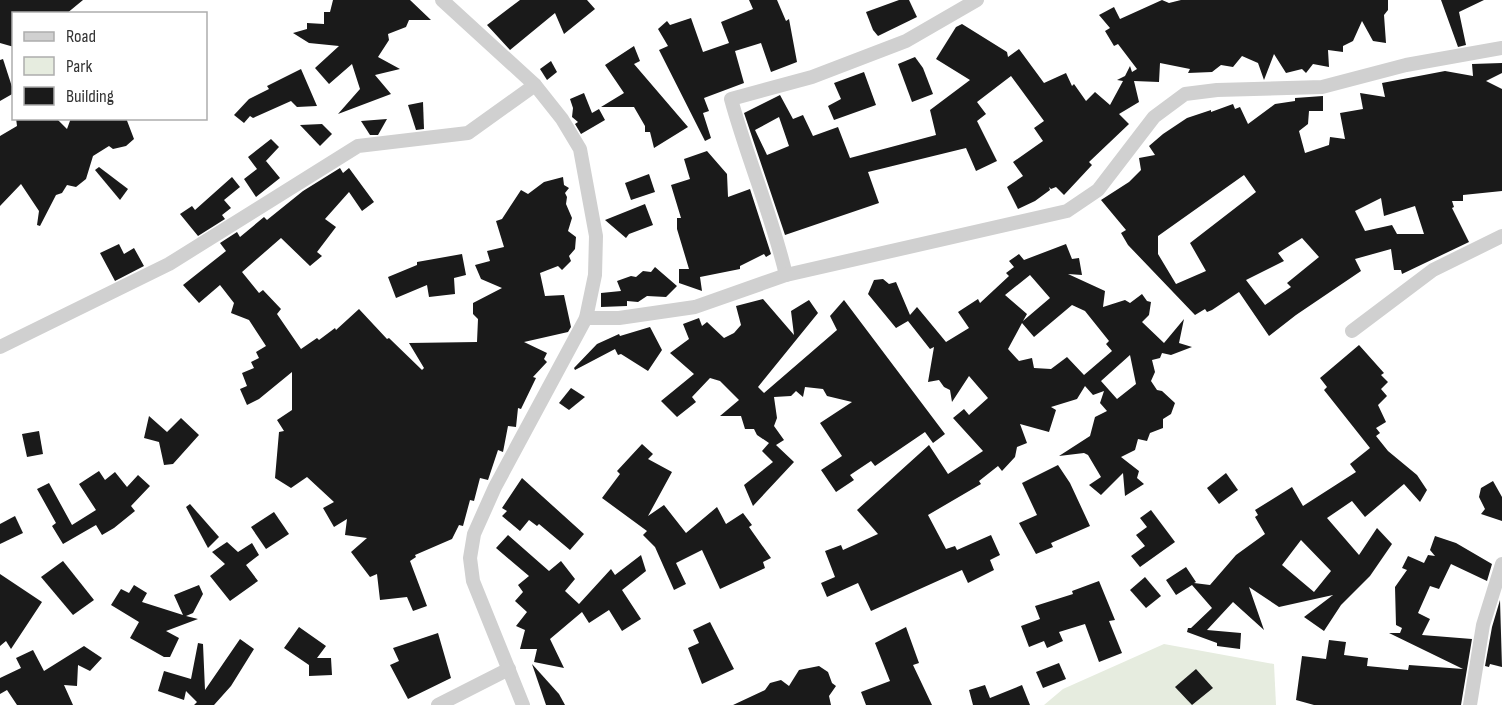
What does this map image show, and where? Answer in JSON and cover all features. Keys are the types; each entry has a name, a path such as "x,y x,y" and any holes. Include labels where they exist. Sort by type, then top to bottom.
{"street":[{"path":"442,0 535,85 562,119 580,149 596,236 595,275 585,318 511,455 474,534 470,558 473,581 524,705"},
{"path":"786,274 774,226 747,157 731,99 812,77 906,41 977,0"},
{"path":"585,318 619,318 695,306 786,274 1067,211 1098,190 1154,117 1185,94 1217,90 1322,87 1406,65 1502,48"},
{"path":"0,347 170,264 357,146 468,133 535,85"},
{"path":"1352,331 1433,270 1502,236"},
{"path":"1470,705 1483,626 1502,564"},
{"path":"438,705 509,669"}],"green space":[{"path":"1164,644 1274,664 1276,705 1044,705 1063,689"}],"building":[{"path":"0,0 83,0 68,12 12,12 12,46 0,43"},
{"path":"333,0 410,0 431,20 409,20 406,27 388,34 389,40 378,57 400,69 375,75 391,94 338,114 360,89 352,64 329,84 315,68 339,46 309,43 293,33 307,29 307,23 324,24 324,12 330,12"},
{"path":"520,0 587,0 595,9 564,34 555,13 510,50 487,25"},
{"path":"749,0 777,0 786,21 789,19 797,62 771,72 761,43 735,51 744,83 704,98 709,111 703,113 711,138 705,141 659,50 668,46 658,29 667,21 670,25 691,18 703,52 729,43 721,22 753,9"},
{"path":"899,0 909,0 917,17 878,36 866,12"},
{"path":"1162,0 1169,3 1181,0 1388,0 1388,10 1384,15 1386,43 1373,41 1362,21 1353,41 1343,46 1343,52 1328,50 1329,67 1313,64 1306,73 1302,69 1286,73 1274,54 1264,80 1258,63 1242,56 1233,67 1221,65 1212,72 1188,73 1190,69 1160,63 1159,82 1134,81 1139,102 1119,114 1129,124 1089,162 1092,165 1064,195 1056,187 1051,189 1049,187 1050,190 1035,201 1018,209 1007,187 1023,176 1013,162 1043,141 1034,128 1044,121 1011,76 977,102 986,114 977,121 997,161 976,171 966,148 868,172 879,203 785,235 744,113 780,95 793,119 803,115 813,136 838,127 850,158 936,135 930,110 970,80 936,59 956,27 962,24 1007,52 1008,57 1019,49 1044,83 1066,73 1072,86 1074,84 1086,101 1095,92 1110,105 1123,81 1117,80 1125,76 1130,66 1132,72 1137,69 1118,44 1114,46 1105,31 1110,28 1099,15 1114,7 1120,19","holes":["779,117 789,146 767,155 755,130"]},
{"path":"1441,0 1484,0 1459,12 1466,45 1458,47"},
{"path":"634,46 640,61 634,64 688,127 654,148 650,132 645,132 645,126 634,107 601,107 624,93 605,65"},
{"path":"915,57 923,68 933,94 912,102 898,64"},
{"path":"3,59 12,87 12,94 0,101 0,60"},
{"path":"551,61 557,72 547,80 540,69"},
{"path":"1502,63 1502,73 1486,81 1502,89 1502,191 1463,195 1463,201 1452,201 1454,207 1452,208 1469,242 1402,274 1401,270 1394,270 1391,249 1355,259 1361,271 1269,336 1239,292 1212,310 1207,312 1205,309 1195,315 1128,245 1121,233 1126,230 1101,200 1129,182 1141,170 1139,158 1155,155 1149,146 1187,118 1233,104 1235,109 1240,107 1248,124 1275,104 1295,101 1295,98 1323,96 1323,111 1309,111 1308,124 1299,131 1305,153 1329,145 1330,137 1345,139 1340,113 1363,109 1360,93 1385,97 1382,83 1445,71 1473,76 1472,64","holes":["1244,175 1256,192 1190,243 1206,271 1176,284 1158,254 1158,236","1381,198 1384,216 1415,206 1424,234 1397,234 1392,225 1365,231 1355,211","1302,238 1319,257 1287,283 1291,287 1265,305 1246,280 1284,261 1278,253"]},
{"path":"301,69 317,106 297,107 291,101 253,118 250,116 244,123 234,115 249,99 269,89 267,86"},
{"path":"864,72 876,105 834,120 828,106 841,99 834,83"},
{"path":"584,93 592,113 599,109 605,120 581,134 575,124 578,122 572,117 573,108 570,99"},
{"path":"423,102 424,129 416,130 408,105"},
{"path":"387,119 378,135 370,135 361,121"},
{"path":"16,120 58,120 67,129 70,120 127,120 134,139 126,146 113,149 109,146 93,156 86,179 76,187 67,185 62,193 56,195 40,226 37,225 39,211 21,184 0,206 0,136 17,126"},
{"path":"322,124 332,134 320,146 300,125"},
{"path":"271,139 279,147 264,163 266,161 280,178 256,197 244,179 257,169 248,157"},
{"path":"707,151 727,174 728,197 750,189 771,254 766,257 764,254 740,266 740,269 700,277 702,291 679,283 679,269 689,269 677,229 677,218 681,218 671,185 690,179 684,159"},
{"path":"99,167 128,189 120,200 95,170"},
{"path":"340,168 343,173 349,168 374,202 362,211 349,192 325,219 336,227 317,252 322,256 310,266 281,238 242,272 259,293 263,290 281,309 277,314 301,349 317,338 319,340 335,328 336,330 359,309 387,339 389,338 422,370 424,368 409,343 477,342 478,319 473,314 473,303 502,288 481,279 475,265 490,261 487,251 504,247 496,221 502,219 521,190 528,194 544,182 563,177 564,185 569,188 565,193 566,204 572,218 568,231 576,237 575,249 569,256 571,261 562,270 558,266 540,273 545,296 564,295 571,327 568,332 524,342 547,353 544,359 547,362 533,377 536,378 521,409 518,408 516,427 508,426 503,452 498,450 488,480 480,478 474,501 470,500 463,526 459,525 452,539 415,555 416,557 410,561 427,606 413,611 407,597 380,600 377,574 370,577 351,552 367,538 345,535 347,519 334,527 323,508 334,502 307,477 291,488 275,478 279,432 284,431 277,420 292,410 292,372 259,399 247,405 240,389 247,386 242,373 254,368 251,362 259,358 256,352 266,346 249,320 231,313 234,303 220,285 199,303 183,285 226,251 220,243 237,232 240,237 264,217 267,220 303,191"},
{"path":"649,174 655,192 631,200 625,183"},
{"path":"232,177 240,187 224,200 231,208 222,215 225,219 198,236 180,214 192,206 195,210"},
{"path":"645,204 653,225 629,234 626,238 605,220"},
{"path":"119,244 124,254 134,248 144,266 115,281 100,253"},
{"path":"1066,244 1072,259 1079,258 1082,275 1068,274 1105,291 1103,307 1125,300 1130,303 1142,294 1147,301 1151,302 1149,315 1142,322 1164,343 1184,319 1179,343 1192,347 1171,355 1162,353 1160,358 1152,360 1155,372 1151,381 1157,390 1162,391 1175,403 1171,414 1163,419 1163,428 1150,433 1147,441 1138,439 1135,450 1121,457 1139,471 1137,478 1144,484 1125,496 1123,473 1101,495 1089,485 1101,477 1088,455 1084,453 1059,456 1090,436 1095,417 1107,411 1100,403 1104,391 1093,395 1085,386 1077,399 1051,407 1056,410 1049,432 1020,424 1027,443 1017,447 1015,457 1002,471 998,466 979,481 981,484 928,515 946,549 955,546 957,550 991,535 1000,555 990,560 994,570 968,583 962,570 871,611 858,583 827,597 821,583 835,577 825,551 841,545 843,550 878,534 857,510 929,445 948,474 983,451 953,418 964,409 969,415 988,398 969,376 952,402 950,390 944,387 939,380 928,382 934,347 930,349 908,321 896,328 868,294 874,280 883,279 889,284 896,282 910,315 917,307 946,342 969,328 958,312 978,299 980,303 1009,276 1006,273 1014,267 1009,261 1019,254 1024,260","holes":["1030,275 1050,298 1023,321 1027,314 1005,295","1072,305 1085,311 1109,341 1106,344 1112,351 1084,375 1067,357 1051,369 1034,368 1032,358 1019,361 1008,349 1022,323 1034,337","1130,355 1136,384 1117,399 1101,381"]},
{"path":"462,254 466,275 454,278 455,294 429,297 427,285 396,298 388,277 417,265 417,262"},
{"path":"655,267 677,286 666,297 647,296 638,302 627,301 627,306 601,307 601,293 621,291 617,281 631,276 636,277 643,271 651,272"},
{"path":"763,299 794,335 791,311 809,300 818,313 758,387 764,393 837,330 830,316 844,300 945,434 933,443 925,432 875,466 871,461 850,475 854,480 836,492 821,470 842,456 820,423 852,402 827,396 823,389 805,387 803,397 796,391 791,396 774,397 777,418 774,426 784,440 776,445 794,462 753,506 744,485 773,462 762,451 769,443 757,435 754,429 745,429 741,416 720,416 739,400 720,381 710,378 692,397 696,402 677,417 661,401 694,374 670,353 689,339 683,324 699,318 702,326 707,322 724,338 734,333 741,325 736,306"},
{"path":"650,327 662,350 648,371 621,354 618,355 615,349 575,370 574,368 597,344 619,334 620,336"},
{"path":"1359,345 1384,373 1381,375 1388,382 1381,389 1387,396 1378,405 1386,422 1376,428 1380,433 1376,436 1388,451 1417,475 1427,490 1420,502 1404,484 1365,517 1352,501 1327,518 1359,555 1377,528 1392,544 1370,576 1341,605 1324,631 1304,617 1333,595 1279,607 1249,587 1264,630 1233,602 1207,630 1241,633 1240,649 1217,646 1217,643 1187,632 1188,628 1191,628 1212,608 1192,585 1176,595 1166,580 1186,567 1196,582 1194,583 1210,585 1236,555 1265,534 1255,517 1258,515 1255,510 1292,487 1303,506 1356,472 1350,464 1370,448 1324,390 1327,387 1320,378","holes":["1301,540 1331,571 1314,592 1282,565"]},
{"path":"571,388 585,397 569,410 559,403"},
{"path":"149,416 167,432 181,418 199,435 173,464 164,465 159,442 144,438"},
{"path":"39,431 43,454 27,457 22,434"},
{"path":"642,444 653,454 648,459 672,472 648,516 664,505 686,533 717,507 726,524 743,513 752,525 749,527 771,558 763,562 765,568 720,589 702,550 676,563 686,584 674,590 655,547 643,535 647,531 602,498 620,474 617,471"},
{"path":"1058,465 1070,483 1090,526 1051,543 1053,547 1036,554 1019,523 1037,515 1022,483"},
{"path":"99,471 105,480 115,472 127,487 138,475 150,486 131,506 135,511 114,528 102,535 96,525 63,544 52,526 56,523 37,489 49,483 72,525 96,510 79,484"},
{"path":"1226,473 1238,490 1219,504 1207,488"},
{"path":"522,478 584,534 570,550 539,524 537,526 529,520 520,531 502,516 507,511 502,508"},
{"path":"1493,481 1502,497 1502,521 1481,514 1485,509 1479,497 1481,488"},
{"path":"190,504 219,537 208,548 186,507"},
{"path":"1151,510 1175,542 1140,567 1131,556 1145,546 1136,535 1147,527 1140,518"},
{"path":"274,512 289,534 266,549 251,527"},
{"path":"15,516 23,533 0,544 0,524"},
{"path":"508,535 549,571 561,561 575,579 565,591 579,604 611,569 615,575 641,555 646,571 622,590 641,619 622,631 609,610 589,623 582,612 550,639 564,668 534,662 537,649 520,649 525,630 516,626 527,612 515,601 523,592 518,585 529,576 496,548"},
{"path":"1435,536 1456,543 1492,564 1487,581 1451,564 1439,589 1430,586 1418,613 1430,619 1422,635 1472,639 1461,705 1314,705 1296,700 1302,656 1326,659 1329,640 1346,642 1344,655 1368,658 1367,666 1408,670 1409,665 1463,669 1389,633 1400,633 1402,628 1396,625 1395,587 1407,570 1402,568 1408,556 1424,563 1428,555 1435,556 1430,550"},
{"path":"227,542 238,552 252,543 259,555 246,565 258,581 230,601 210,576 225,564 212,552"},
{"path":"63,561 94,600 73,615 41,577"},
{"path":"0,574 42,602 11,649 6,641 0,646"},
{"path":"1145,577 1161,596 1146,608 1130,590"},
{"path":"1099,581 1115,620 1109,621 1122,653 1099,662 1085,624 1059,632 1063,641 1047,648 1044,641 1029,647 1021,626 1040,619 1035,606 1073,594 1072,591"},
{"path":"134,585 147,593 142,602 183,615 174,595 199,585 203,594 193,613 186,616 198,619 166,631 179,638 170,657 164,657 130,638 139,622 111,605 121,589 129,593"},
{"path":"1500,600 1502,667 1490,664 1489,667 1485,666 1492,627"},
{"path":"710,622 734,669 702,684 688,648 699,643 693,630"},
{"path":"299,627 326,646 317,658 331,658 332,675 309,676 309,665 284,648"},
{"path":"906,627 919,663 913,665 932,705 866,705 861,692 890,681 875,643"},
{"path":"438,633 451,678 408,699 390,665 399,661 393,648"},
{"path":"240,639 254,649 231,686 214,705 194,705 197,702 186,691 184,700 158,691 164,671 191,679 198,643 203,644 205,690"},
{"path":"84,646 102,658 90,671 78,665 77,686 64,685 73,705 17,705 7,690 0,694 0,678 21,668 16,658 33,650 44,671"},
{"path":"1059,663 1066,679 1043,688 1036,672"},
{"path":"532,664 559,694 565,705 546,705"},
{"path":"819,666 828,672 832,683 836,686 829,696 831,705 733,705 765,690 770,683 781,680 789,686 799,670"},
{"path":"1196,669 1213,688 1192,705 1175,687"},
{"path":"985,685 990,698 1022,685 1030,705 973,705 969,690"}]}
